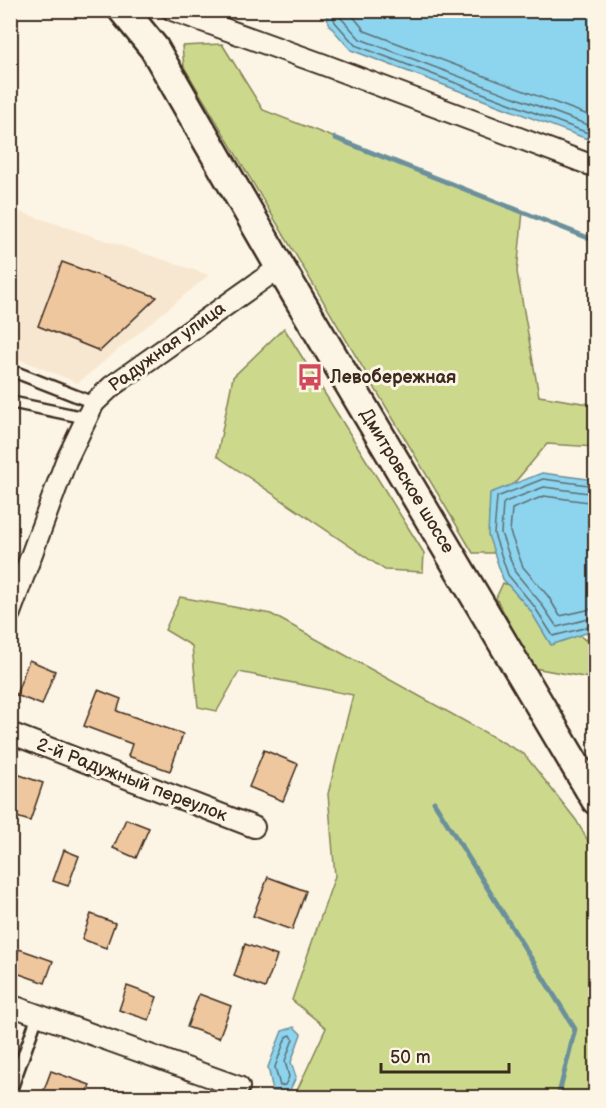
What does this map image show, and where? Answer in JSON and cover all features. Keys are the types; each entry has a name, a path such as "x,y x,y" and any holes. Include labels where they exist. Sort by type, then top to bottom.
{"street":[{"name":"Дмитровское шоссе","path":"123,10 154,48 280,267 596,800"},
{"path":"177,11 596,167"},
{"name":"Радужная улица","path":"10,613 66,461 91,410 112,386 280,267"},
{"name":"2-й Радужный переулок","path":"10,733 254,827"},
{"path":"10,1005 239,1087"}],"lane":[{"path":"10,370 91,410"},
{"path":"10,402 91,410"},
{"path":"10,1093 38,1015"}],"shaded area":[{"path":"21,212 209,275 78,383 11,356 11,243"}],"green space":[{"path":"222,44 263,110 523,211 517,272 539,396 595,405 595,447 547,444 489,513 499,553 473,553 184,67 182,46"},
{"path":"284,328 424,553 423,572 385,570 217,456 233,377"},
{"path":"503,583 541,597 585,640 595,636 595,679 534,668 496,598"},
{"path":"180,597 271,614 524,754 576,820 595,853 595,1097 294,1097 326,1028 292,1000 335,876 328,794 353,695 239,672 217,711 198,707 192,646 165,630"}],"water":[{"path":"325,11 595,11 595,142 351,50 329,25"},
{"path":"542,473 595,480 595,630 551,645 530,610 503,579 488,535 490,493"},
{"path":"294,1027 301,1034 291,1062 296,1077 289,1092 273,1091 268,1067 282,1031"}],"building":[{"path":"62,262 157,297 100,351 38,326"},
{"path":"29,660 55,671 42,705 16,695"},
{"path":"98,690 121,699 117,711 183,734 170,771 128,756 132,744 84,726"},
{"path":"264,750 298,764 283,801 249,787"},
{"path":"14,773 43,783 30,821 10,815 10,783"},
{"path":"126,819 149,828 136,858 113,848"},
{"path":"64,850 79,856 68,886 53,881"},
{"path":"268,877 306,891 292,930 253,916"},
{"path":"91,914 115,923 106,948 82,939"},
{"path":"245,944 277,956 265,988 234,976"},
{"path":"19,949 53,961 45,983 11,971"},
{"path":"127,986 157,997 149,1020 119,1010"},
{"path":"199,994 231,1006 219,1038 187,1027"},
{"path":"51,1071 90,1085 85,1098 41,1098"}],"waterway":[{"path":"335,138 596,241"},
{"path":"434,802 575,1029 558,1098"}],"place":[{"name":"Левобережная","path":"310,377"}]}
